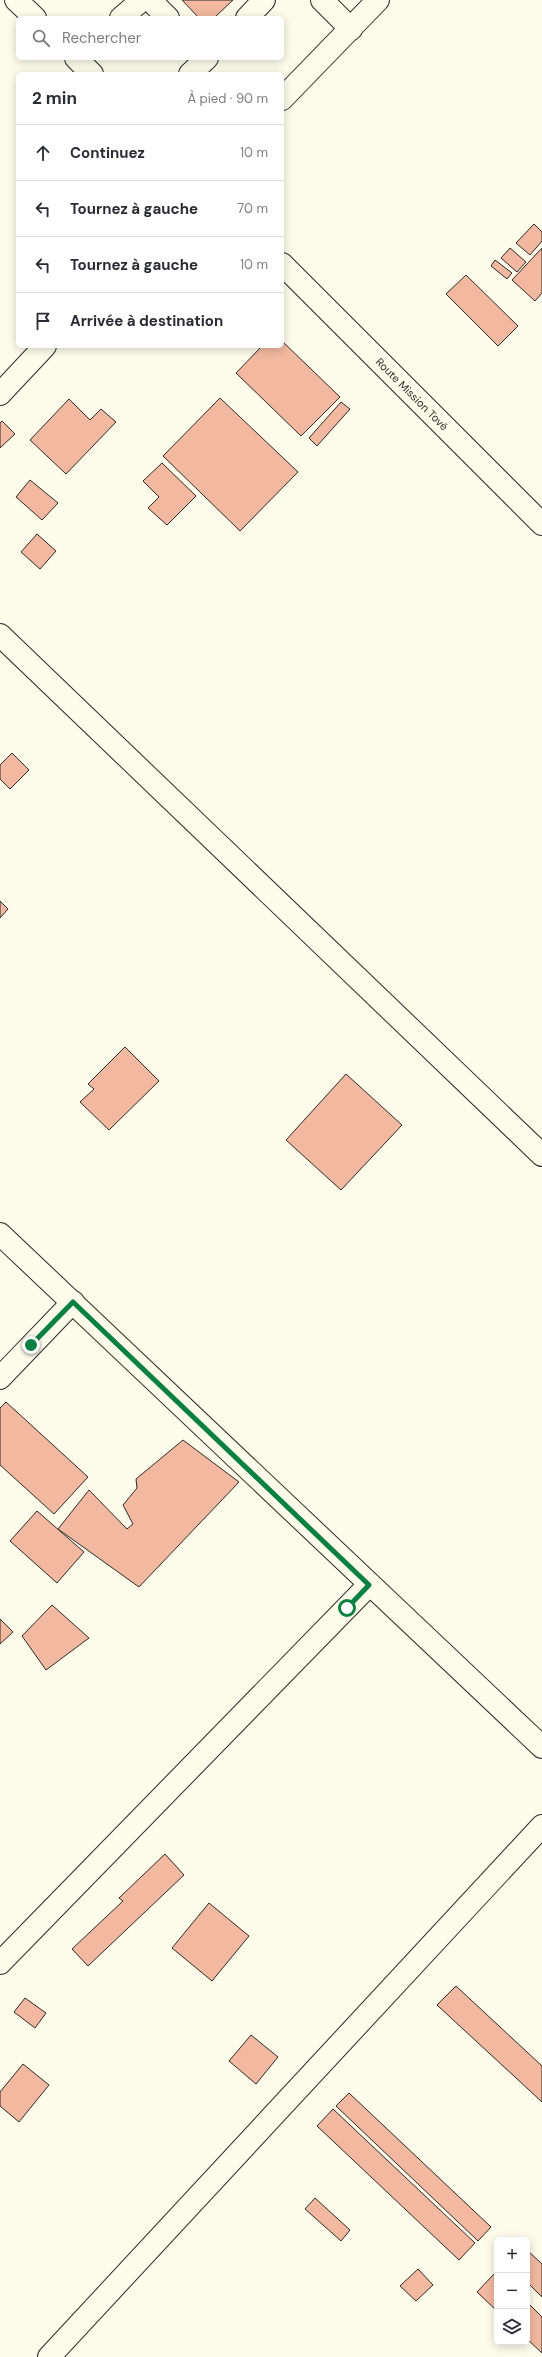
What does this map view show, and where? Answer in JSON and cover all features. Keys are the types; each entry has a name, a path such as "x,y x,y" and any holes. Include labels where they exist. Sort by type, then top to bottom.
{"street":[{"path":"16,0 33,16"},
{"path":"123,16 142,0"},
{"path":"150,0 166,16"},
{"path":"249,16 264,0"},
{"path":"322,0 351,29"},
{"path":"284,97 378,0"},
{"path":"78,60 90,72"},
{"path":"192,72 205,60"},
{"name":"Route Mission Tové","path":"284,266 542,524"},
{"path":"0,394 43,348"},
{"path":"0,635 542,1155"},
{"path":"0,1234 369,1585 542,1747"},
{"path":"0,1378 73,1302"},
{"path":"0,1963 369,1585"},
{"path":"49,2357 542,1826"}],"building":[{"path":"182,0 233,0 216,16 197,16"},
{"path":"534,224 542,232 542,241 530,255 516,243"},
{"path":"510,248 526,262 517,272 501,258"},
{"path":"542,248 542,293 535,301 512,280"},
{"path":"495,260 512,273 507,279 491,266"},
{"path":"466,275 518,326 498,346 446,294"},
{"path":"284,343 340,397 301,436 236,373 260,348 284,348"},
{"path":"220,398 298,472 240,531 163,456"},
{"path":"69,399 90,420 101,409 116,422 66,474 30,440"},
{"path":"341,402 350,409 317,446 309,438"},
{"path":"2,421 15,434 0,448 0,423"},
{"path":"162,463 196,496 167,525 148,508 159,497 143,481"},
{"path":"30,480 58,503 42,520 16,497"},
{"path":"37,534 56,551 40,569 21,552"},
{"path":"12,753 29,770 10,789 0,779 0,765"},
{"path":"0,901 8,909 0,918"},
{"path":"125,1047 159,1081 109,1130 80,1102 94,1089 88,1084"},
{"path":"346,1074 402,1125 341,1190 286,1140"},
{"path":"6,1402 88,1477 54,1514 0,1465 0,1408"},
{"path":"183,1440 239,1482 139,1587 58,1529 89,1490 127,1529 133,1524 123,1505 137,1488 136,1479"},
{"path":"37,1511 84,1552 57,1583 10,1541"},
{"path":"52,1605 89,1638 46,1670 22,1636"},
{"path":"0,1619 13,1632 0,1644"},
{"path":"165,1854 184,1875 88,1966 72,1949 123,1901 119,1898"},
{"path":"209,1903 249,1936 212,1981 172,1948"},
{"path":"456,1986 542,2066 542,2102 437,2005"},
{"path":"25,1998 46,2013 35,2028 14,2012"},
{"path":"251,2035 278,2057 256,2084 229,2061"},
{"path":"23,2064 49,2085 19,2122 0,2106 0,2092"},
{"path":"349,2093 491,2227 478,2241 336,2106"},
{"path":"333,2109 475,2243 459,2260 317,2126"},
{"path":"315,2198 350,2230 341,2241 305,2209"},
{"path":"530,2253 542,2264 542,2297 530,2285"},
{"path":"418,2269 433,2285 416,2301 400,2286"},
{"path":"494,2274 494,2308 477,2292"},
{"path":"530,2305 542,2317 542,2353 530,2342"}],"route":[{"path":"31,1345 73,1302 369,1585 347,1608"}]}
